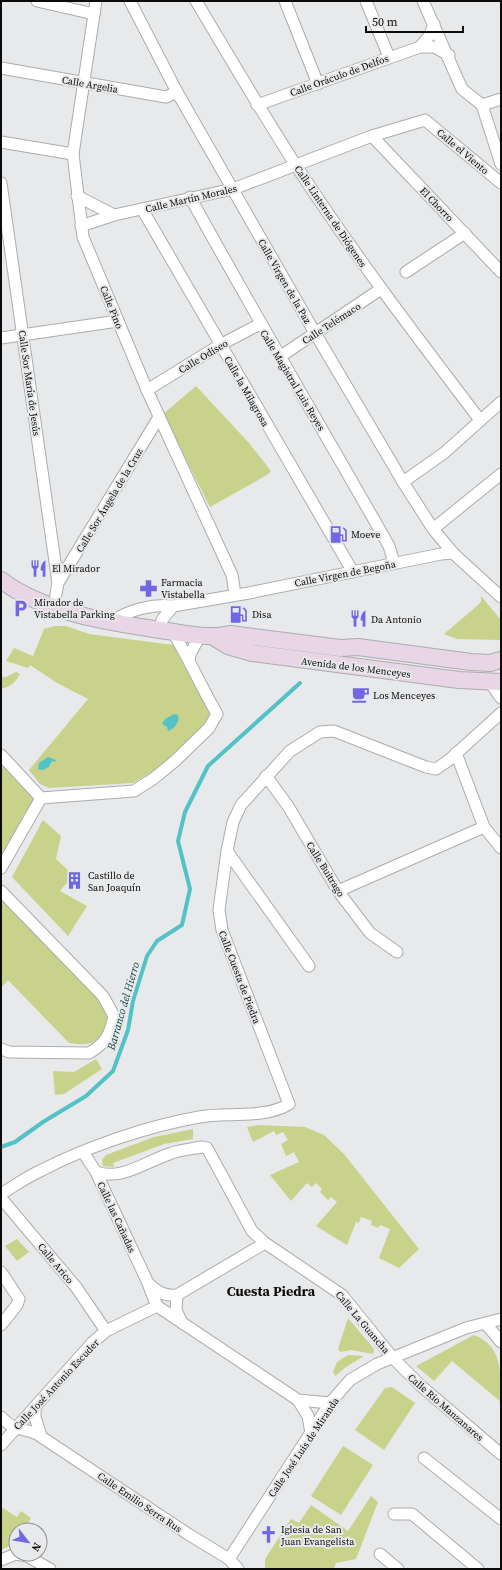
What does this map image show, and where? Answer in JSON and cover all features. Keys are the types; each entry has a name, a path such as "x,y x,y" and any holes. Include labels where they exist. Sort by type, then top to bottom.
{"main road":[{"name":"Avenida de los Menceyes","path":"1,580 33,599 59,608 111,622 208,637 228,646 252,653 459,680 495,682"},
{"name":"Avenida de los Menceyes","path":"208,637 230,634 340,648 358,647 471,662 490,663 501,660"}],"street":[{"path":"37,1 94,14"},
{"name":"Calle Pino","path":"96,1 73,154 83,237 146,390 232,575 235,594"},
{"name":"Calle Virgen de la Paz","path":"130,1 177,92 315,333 403,482 432,528 453,553"},
{"name":"Calle Linterna de Diógenes","path":"196,1 257,105 296,166 381,289 480,420"},
{"path":"285,1 318,84"},
{"path":"366,1 389,57"},
{"path":"423,1 449,55 462,89 482,106 501,164"},
{"path":"420,47 430,35 434,24"},
{"name":"Calle Oráculo de Delfos","path":"257,105 420,47 434,47 449,55"},
{"name":"Calle Argelia","path":"1,68 166,97 177,92"},
{"path":"482,106 501,99"},
{"name":"Calle Martín Morales","path":"81,226 114,215 190,197 233,189 372,136 425,120"},
{"name":"Calle el Viento","path":"425,120 501,183"},
{"name":"El Chorro","path":"372,136 501,272"},
{"path":"1,142 73,154"},
{"name":"Calle Sor María de Jesús","path":"1,183 58,584"},
{"path":"77,196 114,215"},
{"name":"Calle Magistral Luis Reyes","path":"190,197 260,324 281,356 389,546 394,564"},
{"name":"Calle la Milagrosa","path":"142,209 353,572"},
{"path":"406,272 464,233"},
{"name":"Calle Telémaco","path":"281,356 381,289"},
{"path":"1,338 118,321"},
{"name":"Calle Odiseo","path":"146,390 220,345 260,324"},
{"path":"403,482 444,453 501,402"},
{"name":"Calle Sor Ángela de la Cruz","path":"59,608 58,584 159,417"},
{"path":"432,528 501,474"},
{"path":"453,553 499,592"},
{"name":"Calle Virgen de Begoña","path":"111,622 122,613 162,605 173,606 441,554 453,553"},
{"path":"42,798 134,791 153,779 175,761 209,728 217,714 206,696 189,660 166,630 162,620 173,606"},
{"path":"189,660 190,652 208,637"},
{"path":"495,682 501,698"},
{"name":"Calle Cuesta de Piedra","path":"83,1152 144,1130 200,1116 277,1111 289,1104 222,930 219,910 232,822 241,805 266,776 290,751 320,732 334,731 426,767 436,769 456,754 501,713"},
{"path":"456,754 484,827 500,844"},
{"path":"1,756 42,798"},
{"name":"Calle Buitrago","path":"266,776 288,806 338,891 370,932 397,952"},
{"path":"1,868 21,837 42,798"},
{"path":"338,891 484,827"},
{"path":"227,851 309,966"},
{"path":"1,891 103,996 114,1016 111,1032 100,1046 89,1052 9,1052 1,1049"},
{"name":"Calle La Guancha","path":"119,1174 170,1154 202,1147 207,1148 252,1231 264,1243 342,1295 393,1358"},
{"path":"1,1194 40,1171 83,1152"},
{"name":"Calle las Cañadas","path":"83,1152 96,1172 148,1283 157,1306"},
{"path":"96,1172 105,1175 119,1174"},
{"path":"108,1198 112,1185 119,1174"},
{"name":"Calle Arico","path":"1,1198 77,1288 106,1331"},
{"path":"182,1323 176,1310 177,1295 264,1243"},
{"path":"1,1272 18,1299 18,1305 1,1325"},
{"name":"Calle las Cañadas","path":"148,1283 159,1294 168,1296 177,1295"},
{"path":"157,1306 298,1400 308,1416 311,1433"},
{"name":"Calle José Antonio Escuder","path":"1,1445 92,1343 106,1331 157,1306"},
{"name":"Calle José Luis de Miranda","path":"229,1559 330,1403 350,1380 377,1364 466,1328 501,1319"},
{"path":"486,1324 501,1342"},
{"name":"Calle Rio Manzanares","path":"393,1358 425,1390 501,1454"},
{"path":"298,1400 330,1403"},
{"path":"35,1407 35,1417 41,1436"},
{"name":"Calle Emilio Serra Rus","path":"1,1417 15,1428 28,1430 41,1436 188,1534 229,1559 238,1569"},
{"path":"424,1458 501,1519"},
{"path":"394,1514 412,1514 478,1569"},
{"path":"380,1554 398,1569"},
{"path":"40,1562 50,1569"}],"green space":[{"path":"196,386 249,443 271,471 267,475 210,507 163,414"},
{"path":"481,596 501,620 501,640 457,639 444,634 481,602"},
{"path":"55,626 66,626 89,634 173,645 213,719 155,770 133,783 49,788 40,784 29,770 88,699 57,683 30,665 28,668 6,661 14,648 33,656 44,629"},
{"path":"16,672 20,674 15,682 1,689 1,677 6,677"},
{"path":"1,764 35,799 1,865"},
{"path":"43,820 61,836 56,859 73,875 60,891 87,906 68,936 12,877"},
{"path":"1,898 98,996 105,1005 109,1015 108,1023 101,1035 95,1041 86,1044 69,1043 8,980 1,988"},
{"path":"96,1059 102,1069 64,1094 55,1095 53,1071 74,1072"},
{"path":"258,1125 305,1127 324,1135 344,1154 419,1249 399,1268 379,1258 390,1229 380,1225 378,1228 371,1225 372,1221 361,1217 359,1223 356,1222 347,1245 316,1226 337,1202 331,1197 328,1200 320,1192 322,1189 316,1183 312,1187 307,1183 291,1201 270,1175 299,1162 294,1152 286,1156 281,1144 288,1140 283,1132 276,1135 274,1131 253,1142 247,1127"},
{"path":"193,1129 193,1139 164,1144 113,1163 114,1167 103,1166 102,1160 106,1155 154,1137"},
{"path":"17,1239 29,1252 17,1261 5,1246"},
{"path":"348,1318 374,1349 373,1354 351,1350 340,1352 338,1349"},
{"path":"474,1335 490,1346 495,1353 500,1370 501,1402 452,1361 434,1381 416,1366"},
{"path":"348,1355 364,1356 335,1376 333,1372 337,1362"},
{"path":"392,1387 415,1403 384,1450 355,1430 385,1388"},
{"path":"343,1446 373,1465 341,1515 311,1496"},
{"path":"371,1496 378,1502 356,1559 336,1563 334,1569 265,1569 265,1559 291,1519 299,1523 311,1505 348,1531"},
{"path":"1,1507 17,1517 21,1511 31,1518 28,1522 8,1522 8,1547 1,1550"}],"water":[{"path":"174,714 178,715 178,722 175,727 168,731 167,727 162,724 165,719"},
{"path":"48,757 56,760 55,762 52,761 49,767 43,770 38,769 39,763"}],"waterway":[{"name":"Barranco del Hierro","path":"1,1147 15,1142 43,1122 86,1096 113,1071 128,1030 133,1001 147,956 157,941 182,925 190,889 178,841 185,812 208,766 300,683"}],"place":[{"name":"Moeve","path":"338,534"},
{"name":"El Mirador","path":"39,568"},
{"name":"Farmacia Vistabella","path":"148,588"},
{"name":"Mirador de Vistabella Parking","path":"21,608"},
{"name":"Disa","path":"239,614"},
{"name":"Da Antonio","path":"358,619"},
{"name":"Los Menceyes","path":"360,695"},
{"name":"Castillo de San Joaquín","path":"75,881"},
{"name":"Iglesia de San Juan Evangelista","path":"268,1535"}],"district":[{"name":"Cuesta Piedra","path":"271,1291"}]}
